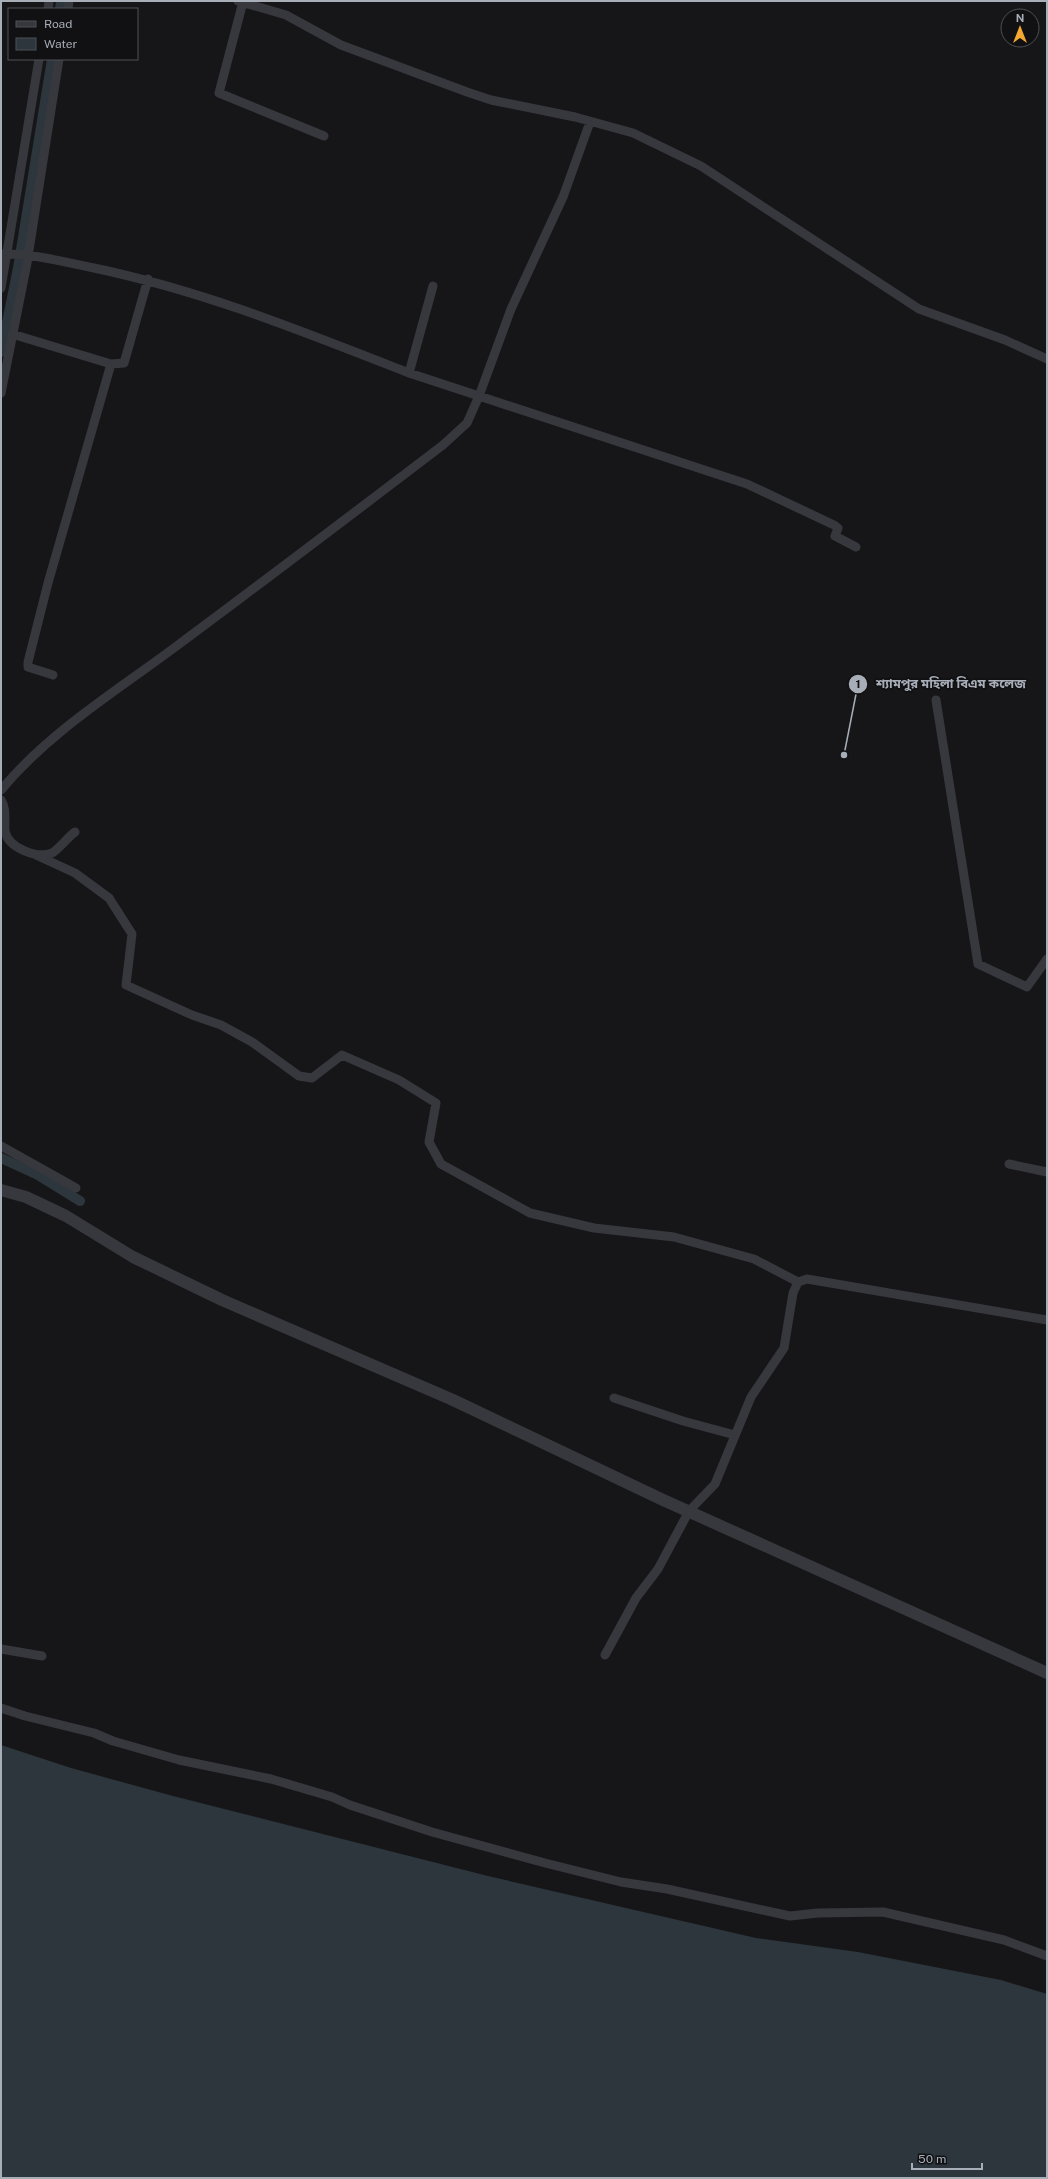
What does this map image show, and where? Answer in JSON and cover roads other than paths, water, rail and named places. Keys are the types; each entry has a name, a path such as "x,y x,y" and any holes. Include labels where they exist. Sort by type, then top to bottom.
{"street":[{"path":"324,136 219,93 241,2 286,15 341,45 423,77 491,100 633,133 701,166 919,309 1004,340 1047,360"},
{"path":"1,288 5,232 39,60"},
{"path":"1,393 28,256 59,60"},
{"path":"1,790 21,765 56,735 273,575 443,445 467,423 479,396 511,309 563,197 590,122"},
{"path":"4,254 28,256 148,279 251,311 409,373 747,484 834,525 838,528 836,536 856,547"},
{"path":"12,334 111,364 124,363 148,279"},
{"path":"409,373 434,286"},
{"path":"52,675 28,667 28,662 48,583 111,364"},
{"path":"936,700 978,964 1027,987 1047,960"},
{"path":"1,800 4,805 5,832 15,845 75,873 109,898 132,934 126,985 192,1015 221,1025 252,1042 299,1076 312,1078 342,1055 399,1080 436,1103 429,1142 441,1164 530,1213 594,1228 674,1237 754,1259 798,1282 807,1279 1047,1320"},
{"path":"36,855 52,853 75,832"},
{"path":"1,1146 76,1188"},
{"path":"1009,1164 1047,1172"},
{"path":"1,1190 26,1197 66,1216 133,1257 222,1300 454,1400 689,1511 1047,1673"},
{"path":"605,1655 636,1598 658,1569 689,1511 715,1484 751,1397 784,1348 793,1293 798,1282"},
{"path":"614,1398 683,1421 735,1435"},
{"path":"1,1649 42,1656"},
{"path":"1,1708 25,1716 94,1733 113,1741 178,1760 271,1779 332,1797 350,1805 432,1832 621,1882 667,1889 790,1916 818,1913 883,1912 1004,1940 1047,1956"}],"water":[{"path":"1,1745 71,1768 173,1796 488,1876 756,1938 858,1952 1001,1980 1047,1994 1047,2178 1,2178"}],"waterway":[{"path":"60,8 61,1"},
{"path":"1,352 18,268 52,60"},
{"path":"1,1158 38,1175 80,1201"}],"place":[{"name":"শ্যামপুর মহিলা বিএম কলেজ","path":"844,755"}]}
